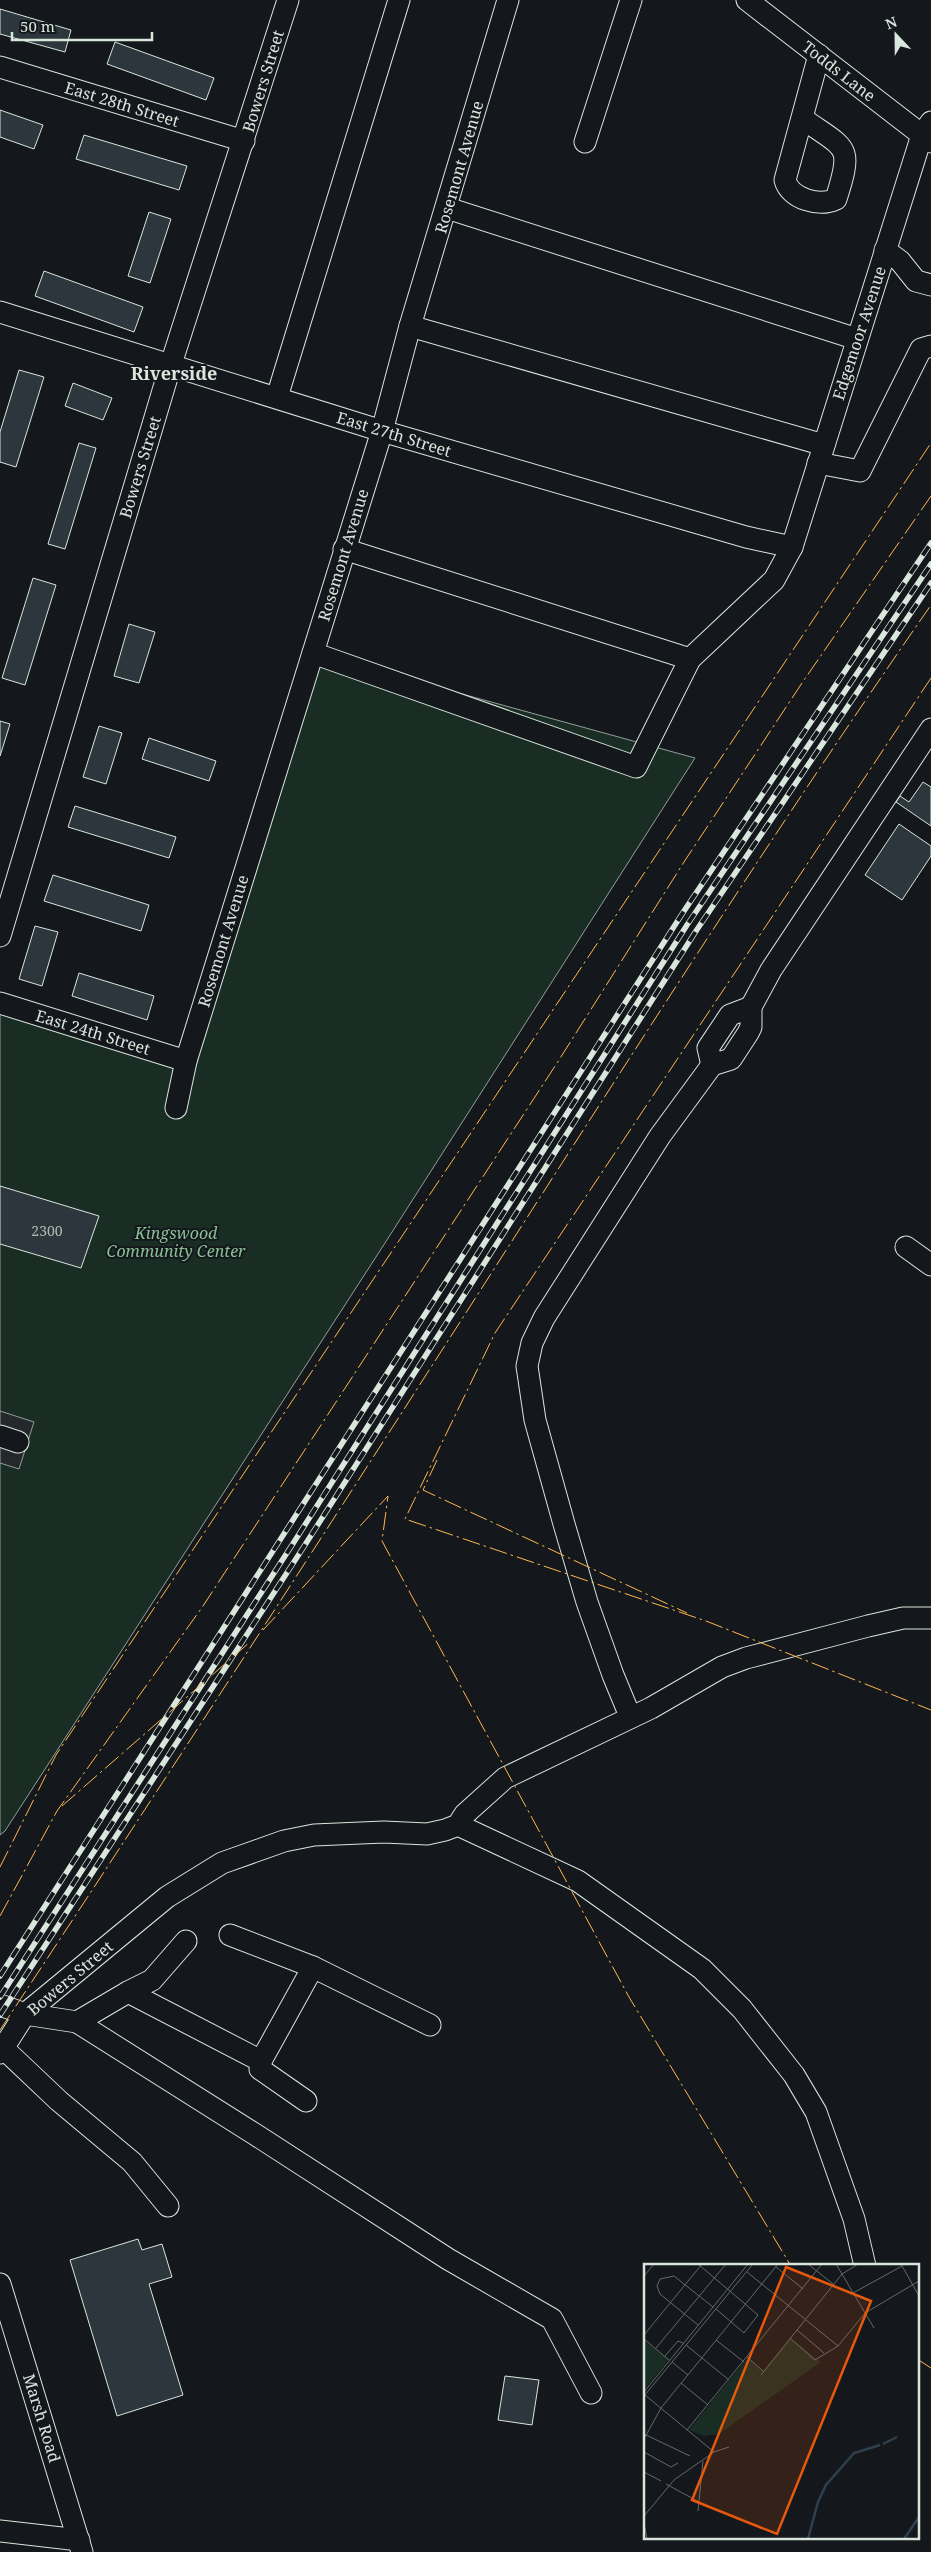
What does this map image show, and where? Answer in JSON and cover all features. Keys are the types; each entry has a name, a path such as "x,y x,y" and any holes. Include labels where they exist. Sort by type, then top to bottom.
{"street":[{"name":"Bowers Street","path":"0,936 171,364 288,0"},
{"path":"277,398 399,0"},
{"name":"Rosemont Avenue","path":"176,1108 186,1061 382,431 410,326 508,0"},
{"path":"586,142 631,0"},
{"name":"Todds Lane","path":"747,0 819,56 928,133"},
{"path":"802,118 819,56"},
{"name":"East 28th Street","path":"0,67 244,141"},
{"name":"Edgemoor Avenue","path":"690,659 774,580 792,547 885,250 928,133"},
{"path":"447,208 857,339"},
{"path":"885,250 900,260 916,281 931,285"},
{"name":"East 27th Street","path":"0,312 382,431 746,537 792,547"},
{"path":"410,326 821,454 860,471 920,349 931,346"},
{"path":"313,653 636,767 690,659 344,549"},
{"path":"630,1716 587,1602 535,1420 526,1366 536,1334 565,1282 660,1136 712,1065 708,1048 730,1014 750,1007 771,970 931,729"},
{"name":"East 24th Street","path":"0,1003 186,1061"},
{"path":"906,1247 931,1265"},
{"path":"864,2264 854,2219 816,2112 794,2075 742,2009 702,1969 578,1881 458,1825 465,1814 505,1778 630,1716 651,1708 722,1667 746,1658 868,1626 903,1618 931,1618"},
{"name":"Bowers Street","path":"2,2050 25,2014 185,1884 222,1863 284,1841 314,1835 384,1832 426,1834 458,1825"},
{"path":"230,1935 313,1967 430,2026"},
{"path":"77,2022 152,1980 186,1941"},
{"path":"306,2101 260,2069 261,2061 313,1967"},
{"path":"128,1992 261,2061"},
{"path":"0,2006 25,2014 77,2022 448,2259 552,2319 591,2393"},
{"path":"2,2050 132,2162 168,2206"},
{"name":"Marsh Road","path":"0,2284 81,2546"},
{"path":"0,2531 81,2546"}],"green space":[{"name":"Kingswood Community Center","path":"313,653 695,758 385,1243 5,1831 0,1835 0,1012 185,1066"}],"shaded area":[{"path":"0,1411 34,1422 19,1469 0,1463"}],"building":[{"path":"0,9 71,30 65,52 0,34"},
{"path":"115,42 214,78 206,100 107,64"},
{"path":"0,110 43,125 34,149 0,137"},
{"path":"84,135 187,166 179,190 76,159"},
{"path":"149,212 171,219 150,283 128,276"},
{"path":"44,271 143,307 134,332 35,296"},
{"path":"19,370 44,377 16,467 0,462 0,432"},
{"path":"73,383 112,398 103,420 65,406"},
{"path":"79,443 96,448 65,549 48,544"},
{"path":"33,578 56,585 25,685 2,678"},
{"path":"129,624 155,632 139,683 114,676"},
{"path":"0,721 10,724 0,756"},
{"path":"99,726 122,733 106,784 83,777"},
{"path":"149,738 216,761 209,781 142,759"},
{"path":"923,782 931,787 931,826 896,802 900,796 909,802"},
{"path":"75,806 176,837 169,858 68,827"},
{"path":"899,824 931,846 931,856 902,900 865,875"},
{"path":"53,875 149,905 141,931 44,901"},
{"path":"35,926 58,932 42,986 19,979"},
{"path":"79,973 154,996 147,1020 72,996"},
{"name":"Kingswood Community Center","path":"0,1186 99,1216 81,1268 0,1244"},
{"path":"138,2239 142,2250 162,2244 172,2277 149,2284 183,2395 117,2416 70,2260"},
{"path":"505,2376 539,2380 532,2425 498,2420"}],"railway":[{"path":"0,1976 684,911 931,543"},
{"path":"0,1997 294,1542 687,925 931,564"},
{"path":"0,2015 303,1548 696,931 931,583"}],"power":[{"path":"0,1867 56,1755 931,443"},
{"path":"0,1916 57,1811 203,1606 559,1060 684,862 802,683 931,496"},
{"path":"0,2030 253,1643 714,928 821,766 931,605"},
{"path":"931,678 495,1333 405,1519 706,1621 931,1710"},
{"path":"437,1460 423,1490 687,1613"},
{"path":"263,1630 388,1496 382,1541 629,1997 790,2264"},
{"path":"62,1806 250,1642"},
{"path":"918,2360 931,2368"}],"district":[{"name":"Riverside","path":"174,373"}]}
